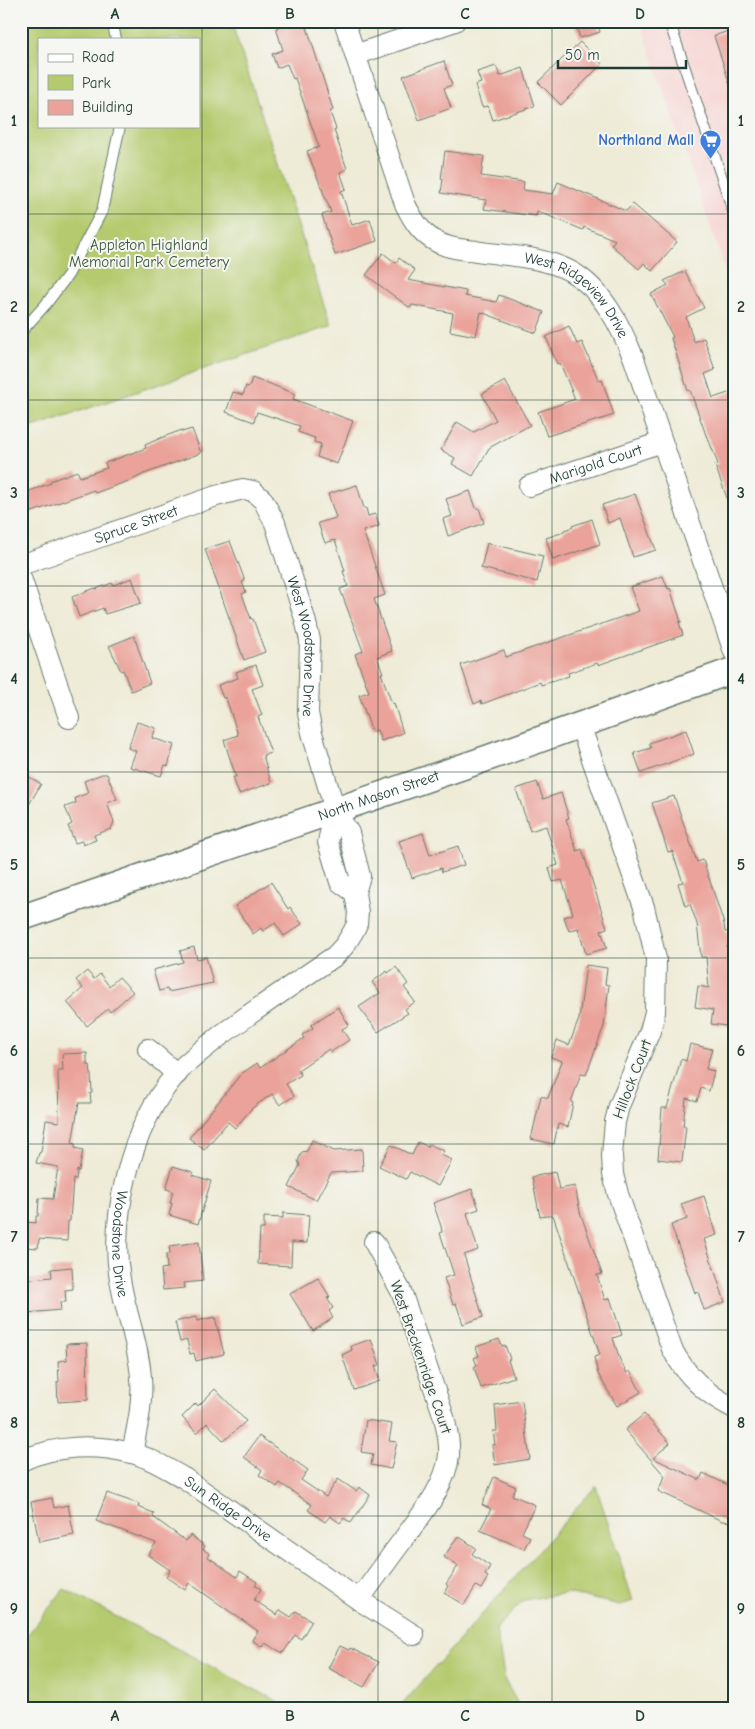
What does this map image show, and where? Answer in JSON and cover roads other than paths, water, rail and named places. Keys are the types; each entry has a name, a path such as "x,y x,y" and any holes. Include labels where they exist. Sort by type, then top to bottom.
{"street":[{"name":"West Ridgeview Drive","path":"344,21 405,204 419,228 430,238 450,248 540,260 570,271 587,285 609,310 623,333 634,359 734,652"},
{"path":"355,55 455,21"},
{"name":"Marigold Court","path":"529,486 662,442"},
{"name":"Spruce Street","path":"21,565 216,496 243,489 253,491"},
{"name":"West Woodstone Drive","path":"253,491 263,500 275,523 305,619 310,640 308,713 312,733 335,810"},
{"path":"21,578 69,718"},
{"name":"North Mason Street","path":"21,918 734,670"},
{"name":"Hillock Court","path":"580,725 644,907 656,959 655,1012 650,1031 619,1106 612,1139 613,1174 662,1324 675,1355 699,1386 721,1402 734,1408"},
{"name":"Woodstone Drive","path":"132,1453 141,1408 141,1377 135,1340 120,1279 117,1253 118,1218 131,1158 140,1133 162,1094 177,1074 197,1055 244,1018 334,956 349,939 357,924 358,912 355,893 340,882 328,842 335,810"},
{"path":"148,1049 177,1074"},
{"name":"West Breckenridge Court","path":"359,1600 422,1514 444,1474 449,1456 449,1438 444,1417 401,1291 374,1242"},
{"name":"Sun Ridge Drive","path":"21,1461 52,1451 98,1447 132,1453 156,1462 184,1478 359,1600 414,1634"}],"lane":[{"path":"112,21 116,38"},
{"path":"669,21 734,214"},
{"path":"21,332 68,275 102,211 120,128"}],"place":[{"name":"Northland Mall","path":"710,159"}],"park label":[{"name":"Appleton Highland Memorial Park Cemetery","path":"149,254"}]}
